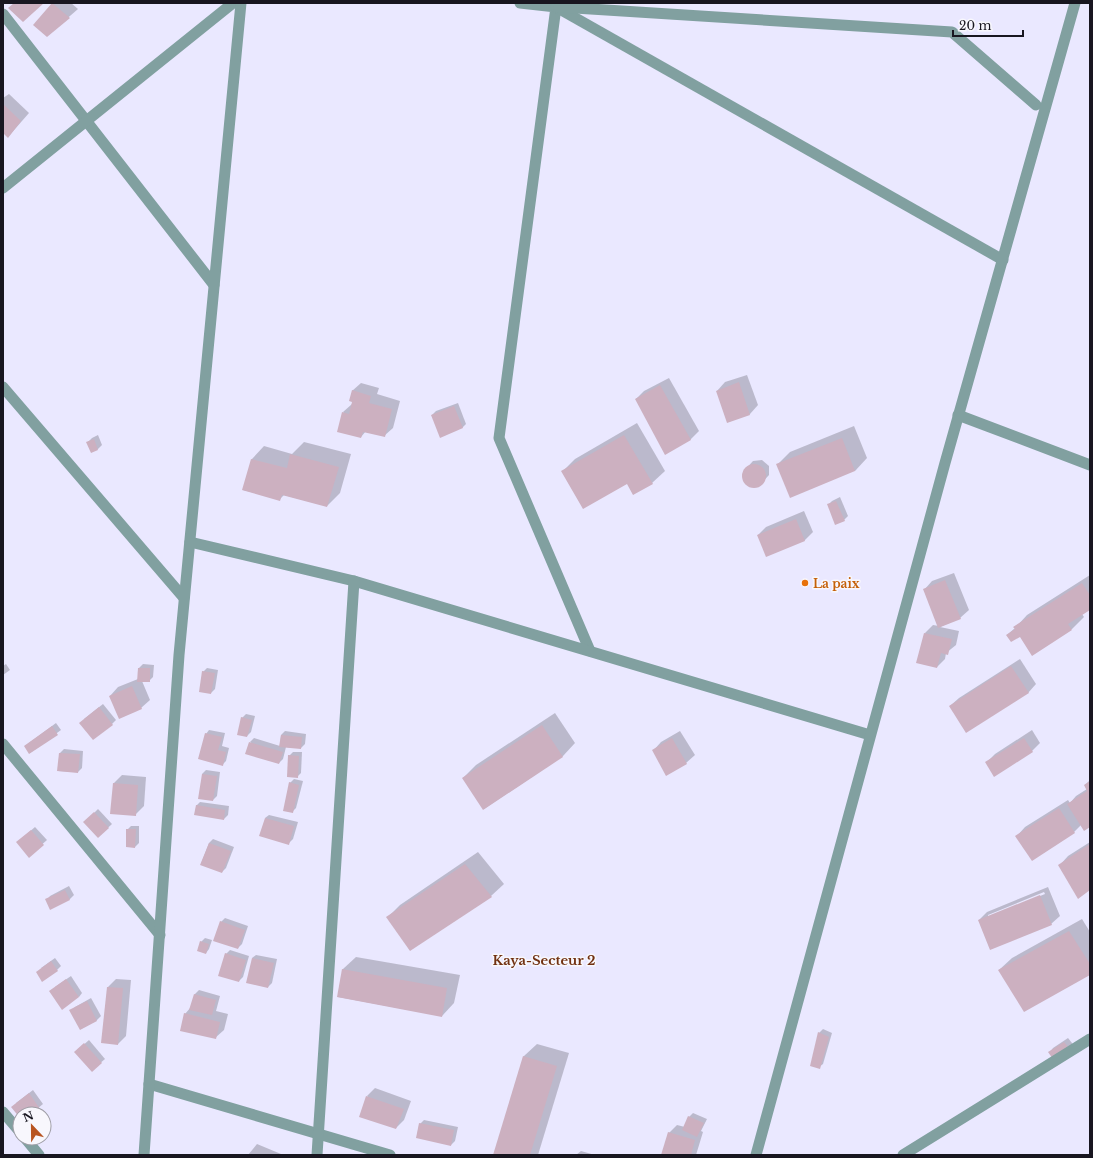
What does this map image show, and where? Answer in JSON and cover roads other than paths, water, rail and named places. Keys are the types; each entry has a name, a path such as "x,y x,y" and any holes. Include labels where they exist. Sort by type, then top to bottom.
{"street":[{"path":"3,188 233,3"},
{"path":"144,1155 179,655 241,3"},
{"path":"520,3 952,32 1036,105"},
{"path":"756,1155 958,415 1075,3"},
{"path":"556,5 1003,260"},
{"path":"556,5 499,438 590,651"},
{"path":"3,14 214,285"},
{"path":"3,388 184,598"},
{"path":"958,415 1090,465"},
{"path":"190,542 354,581 870,735"},
{"path":"317,1155 354,581"},
{"path":"3,744 160,935"},
{"path":"903,1155 1090,1038"},
{"path":"149,1084 390,1155"},
{"path":"3,1112 12,1123"},
{"path":"32,1146 39,1155"}],"place":[{"name":"La paix","path":"805,583"}],"district":[{"name":"Kaya-Secteur 2","path":"544,960"}]}
